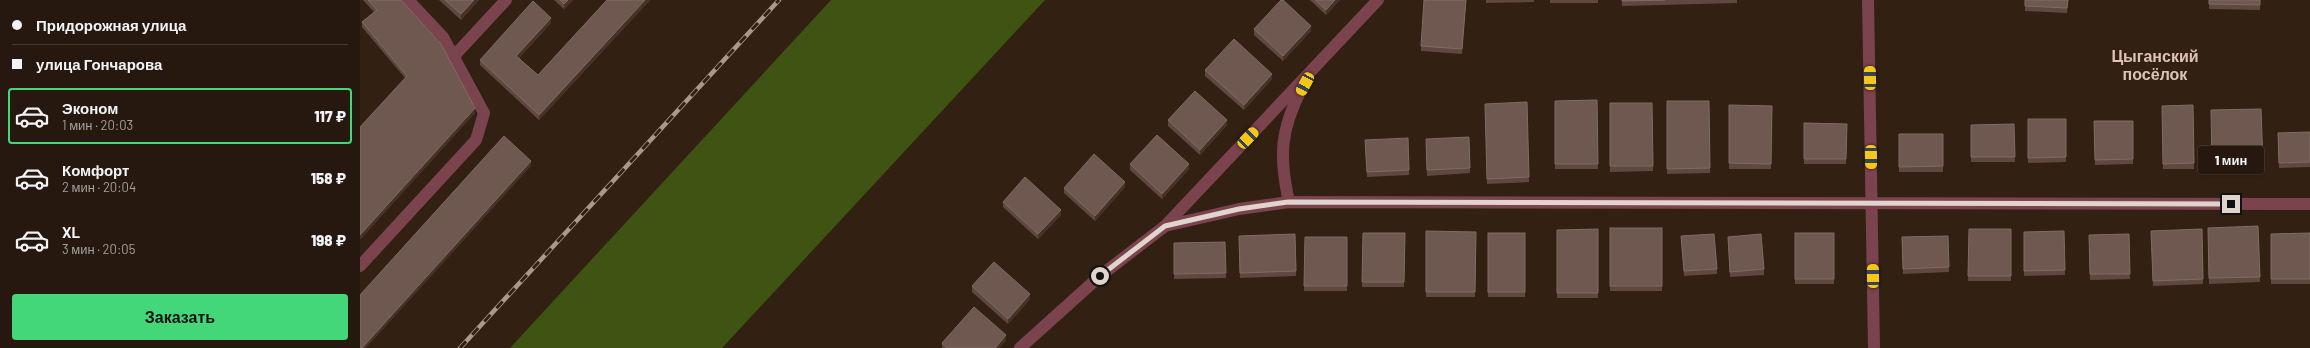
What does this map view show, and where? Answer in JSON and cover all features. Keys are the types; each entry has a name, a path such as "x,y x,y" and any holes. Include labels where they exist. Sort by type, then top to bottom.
{"street":[{"path":"360,266 476,140 484,113 443,37 408,0"},
{"path":"454,56 506,0"},
{"path":"1020,348 1100,276 1165,226 1311,73 1378,0"},
{"path":"1868,0 1874,348"},
{"path":"1288,202 1282,170 1282,142 1293,105 1311,73"},
{"path":"1165,226 1239,209 1288,202 2310,204"}],"green space":[{"path":"831,0 1045,0 722,348 510,348"}],"building":[{"path":"368,0 401,0 441,44 475,108 360,235 360,127 407,76 362,22 377,10"},
{"path":"445,0 474,0 461,14"},
{"path":"560,0 568,0 564,4"},
{"path":"607,0 645,0 539,115 480,60 533,1 551,18 516,56 538,75"},
{"path":"1281,0 1283,0 1311,26 1283,56 1254,29"},
{"path":"1315,0 1335,0 1326,10"},
{"path":"1424,0 1466,0 1462,49 1421,46"},
{"path":"1622,0 1665,0 1622,1"},
{"path":"2025,0 2068,0 2067,8 2025,6"},
{"path":"2209,0 2260,0 2260,5 2209,4"},
{"path":"1234,39 1272,74 1244,105 1205,70"},
{"path":"1195,91 1227,120 1200,150 1168,120"},
{"path":"1597,100 1598,164 1555,164 1555,101"},
{"path":"1667,101 1709,101 1710,168 1667,169"},
{"path":"1527,102 1529,177 1487,179 1485,104"},
{"path":"1610,103 1652,103 1653,166 1610,166"},
{"path":"1729,105 1772,106 1771,164 1729,163"},
{"path":"2193,105 2194,163 2163,164 2162,106"},
{"path":"2261,109 2263,164 2212,165 2211,110"},
{"path":"2028,119 2066,119 2066,157 2028,158"},
{"path":"2094,121 2133,121 2133,159 2095,160"},
{"path":"1804,123 1847,124 1846,159 1804,159"},
{"path":"2014,124 2015,157 1971,157 1971,125"},
{"path":"2310,132 2310,162 2279,163 2278,133"},
{"path":"1899,134 1943,134 1943,166 1899,167"},
{"path":"1157,135 1189,164 1162,194 1130,164"},
{"path":"504,136 531,161 362,348 360,348 360,295"},
{"path":"1469,137 1470,168 1427,170 1426,139"},
{"path":"1408,138 1409,170 1367,172 1365,140"},
{"path":"1094,154 1125,182 1095,216 1064,188"},
{"path":"1025,177 1061,210 1038,234 1003,202"},
{"path":"2258,226 2260,277 2209,278 2208,228"},
{"path":"1610,228 1662,228 1662,286 1610,286"},
{"path":"1598,229 1598,293 1557,293 1557,230"},
{"path":"1969,229 2011,229 2011,276 1968,276"},
{"path":"2202,229 2203,279 2153,281 2151,231"},
{"path":"1426,231 1476,232 1475,292 1426,292"},
{"path":"2064,231 2065,270 2024,271 2024,232"},
{"path":"1363,233 1405,233 1404,282 1362,282"},
{"path":"1488,233 1525,233 1525,292 1488,292"},
{"path":"1795,233 1834,233 1834,279 1795,279"},
{"path":"2310,233 2310,279 2271,279 2271,234"},
{"path":"1295,234 1296,271 1240,273 1239,236"},
{"path":"1714,234 1717,269 1684,271 1681,236"},
{"path":"1761,234 1764,269 1730,272 1728,237"},
{"path":"2129,234 2130,274 2090,274 2089,235"},
{"path":"1948,236 1949,267 1903,269 1902,237"},
{"path":"1305,237 1347,237 1347,286 1304,286"},
{"path":"1225,242 1226,273 1174,274 1174,243"},
{"path":"994,262 1030,294 1008,319 972,286"},
{"path":"974,307 1006,335 995,348 947,348 942,343"}],"railway":[{"path":"460,348 779,0"}],"district":[{"name":"Цыганский посёлок","path":"2155,64"}],"route":[{"path":"1100,276 1165,226 1239,209 1288,202 2231,204"}]}
